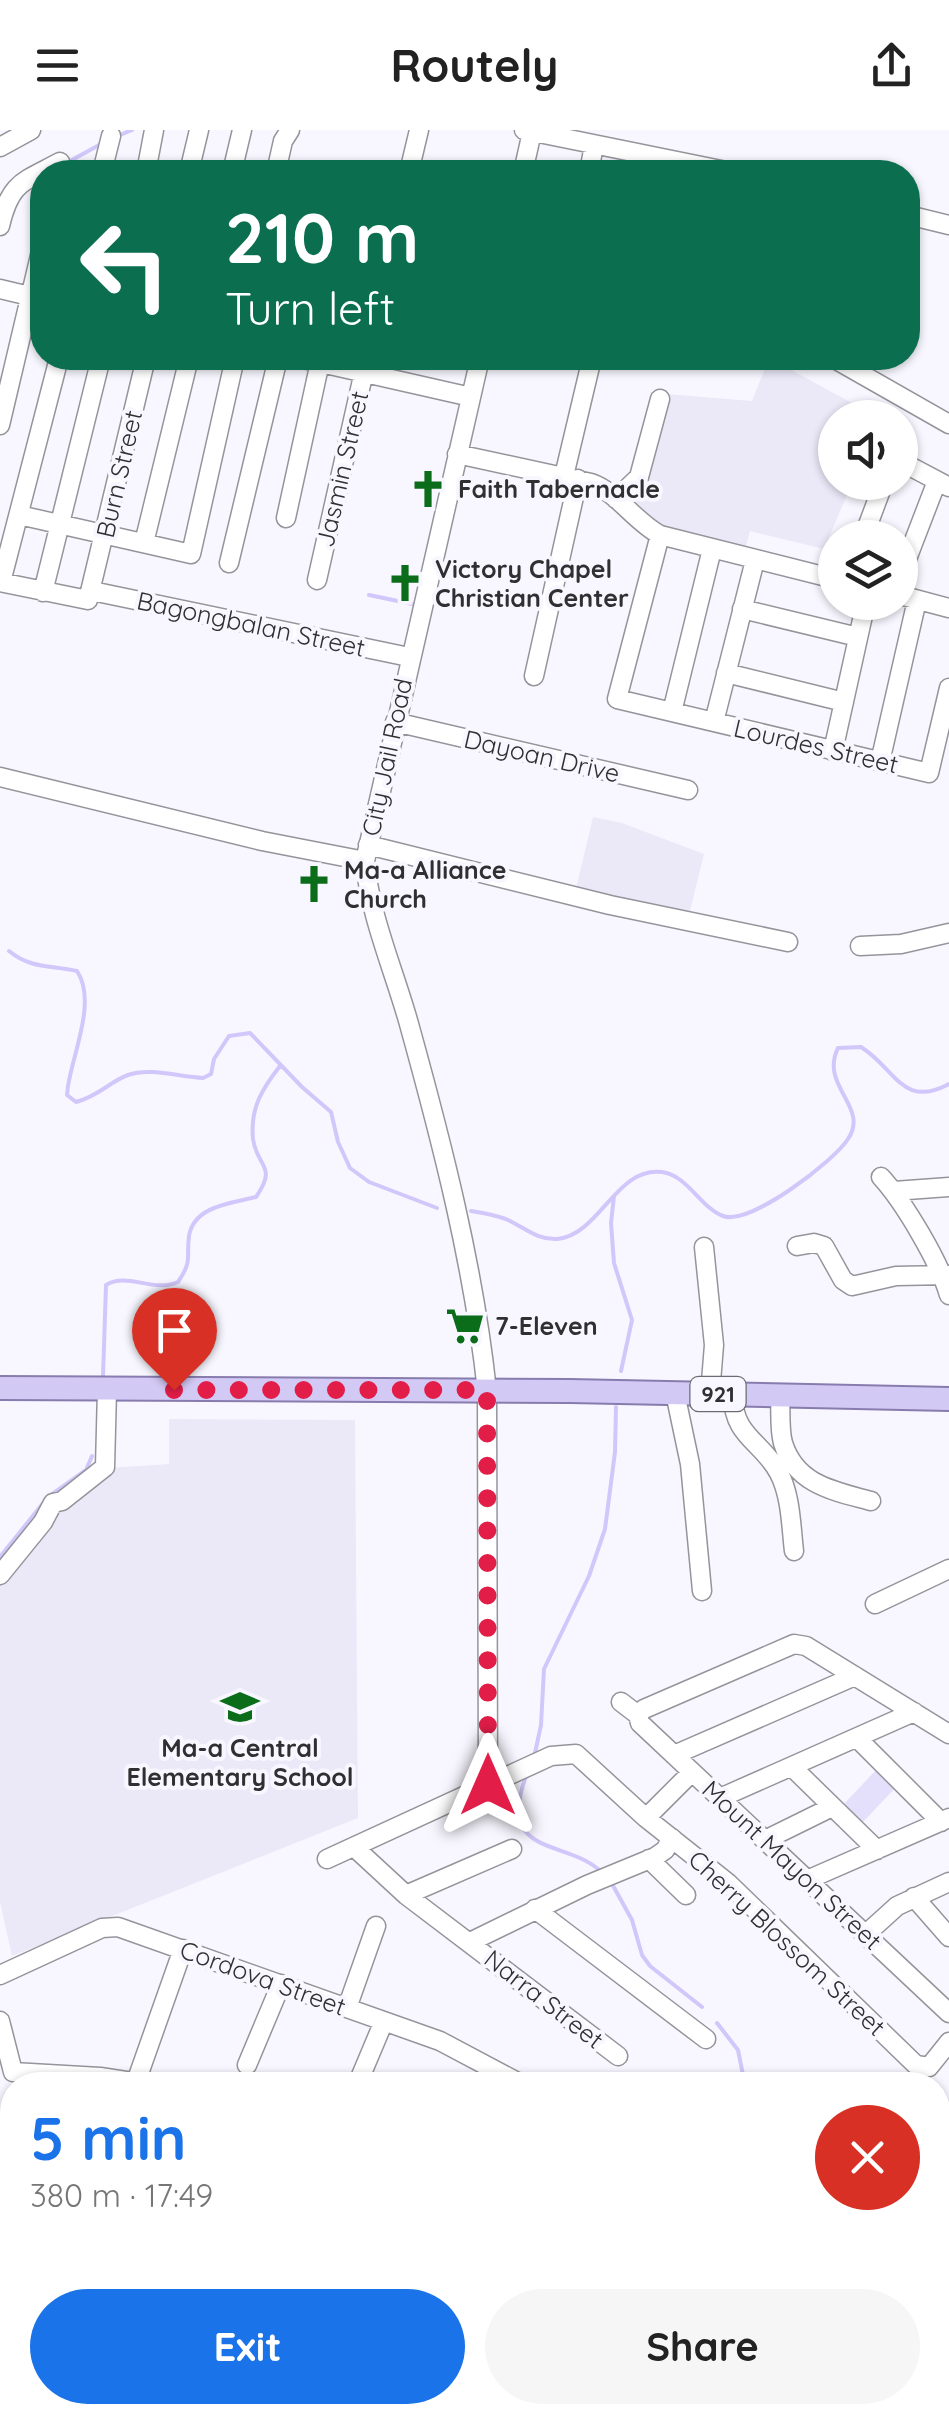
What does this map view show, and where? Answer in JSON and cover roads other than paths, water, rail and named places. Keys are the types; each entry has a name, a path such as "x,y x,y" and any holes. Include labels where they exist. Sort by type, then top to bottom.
{"main road":[{"name":"921","path":"0,1388 487,1390 949,1399"}],"street":[{"path":"0,147 31,130"},
{"path":"148,160 154,130"},
{"path":"193,160 200,130"},
{"path":"235,160 242,130"},
{"path":"279,160 290,130"},
{"path":"412,160 419,130"},
{"path":"524,160 528,131 671,160"},
{"path":"105,160 110,136"},
{"path":"591,160 594,145"},
{"path":"0,226 10,194 30,180"},
{"path":"920,218 949,225"},
{"path":"0,289 30,296"},
{"path":"0,425 30,322"},
{"path":"57,370 1,582 42,592 98,370"},
{"name":"Burn Street","path":"92,591 143,370"},
{"path":"144,543 186,370"},
{"path":"20,515 191,554 232,370"},
{"path":"230,563 275,370"},
{"path":"286,518 318,370"},
{"name":"Jasmin Street","path":"317,580 365,370"},
{"path":"382,370 471,397"},
{"name":"City Jail Road","path":"477,370 366,853 372,902 409,1024 453,1201 483,1351 487,1390 488,1785"},
{"path":"534,676 590,370"},
{"path":"854,370 949,424"},
{"path":"616,499 640,477 660,400"},
{"path":"457,454 600,486 660,536 818,576"},
{"path":"918,471 943,484 918,538"},
{"name":"Lourdes Street","path":"660,536 618,699 929,773 949,688"},
{"path":"672,712 712,549"},
{"path":"714,722 755,560"},
{"name":"Bagongbalan Street","path":"42,592 85,601 92,591 409,658"},
{"path":"918,600 949,608"},
{"path":"742,609 858,638"},
{"path":"833,750 862,620"},
{"path":"880,762 904,620"},
{"path":"726,672 844,702"},
{"name":"Dayoan Drive","path":"395,722 688,790"},
{"path":"0,776 262,841 366,853 788,942"},
{"path":"860,946 902,944 949,933"},
{"path":"949,1187 888,1184 946,1275 949,1295"},
{"path":"797,1246 824,1246 843,1280 852,1286 896,1276 946,1275"},
{"path":"704,1247 722,1394 735,1420 778,1471 784,1484 794,1551"},
{"path":"0,1575 43,1522 53,1503 84,1486 105,1466 107,1390"},
{"path":"676,1393 690,1464 702,1591"},
{"path":"780,1396 782,1441 794,1466 816,1486 871,1501"},
{"path":"875,1604 949,1569"},
{"path":"638,1715 788,1645 806,1646 949,1734"},
{"path":"674,1754 855,1676"},
{"name":"Mount Mayon Street","path":"621,1702 942,2007"},
{"path":"720,1798 914,1712"},
{"path":"807,1880 945,1820 857,1738"},
{"name":"Cherry Blossom Street","path":"488,1785 551,1756 568,1753 583,1758 646,1818 728,1883 910,2060 925,2068 949,2042"},
{"path":"792,1766 876,1850"},
{"path":"646,1818 692,1772"},
{"path":"327,1859 488,1785"},
{"path":"765,1840 832,1807"},
{"path":"470,1942 649,1860 665,1850 672,1838"},
{"name":"Narra Street","path":"354,1847 406,1895 618,2056"},
{"path":"406,1895 512,1850"},
{"path":"649,1860 686,1895"},
{"path":"865,1935 889,1912 949,1882"},
{"path":"914,1897 949,1937"},
{"path":"535,1909 706,2039"},
{"path":"347,2008 376,1926"},
{"name":"Cordova Street","path":"0,1975 110,1927 127,1930 456,2048 490,2072"},
{"path":"147,2072 182,1949"},
{"path":"248,2065 281,1984"},
{"path":"942,2007 949,1986"},
{"path":"0,2021 13,2072"},
{"path":"362,2072 384,2021"}],"waterway":[{"path":"120,135 132,130"},
{"path":"72,160 101,144"},
{"path":"369,595 417,605"},
{"path":"9,951 33,964 77,971 83,983 82,1027 67,1095 76,1102 137,1073 203,1078 211,1074 214,1059 229,1036 250,1033 331,1112 338,1142 350,1168 369,1182 437,1208"},
{"path":"471,1211 508,1220 537,1236 557,1239 585,1226 632,1179 662,1172 679,1179 715,1212 736,1216 790,1190 848,1139 853,1117 835,1074 838,1048 861,1047 910,1089 920,1092 949,1084"},
{"path":"103,1376 106,1285 123,1281 160,1285 178,1282 187,1264 192,1226 198,1218 216,1207 256,1197 262,1187 266,1172 255,1149 253,1118 263,1091 280,1066"},
{"path":"614,1196 614,1263 632,1320 621,1371"},
{"path":"535,1753 544,1669 589,1576 605,1529 615,1452 616,1407"},
{"path":"51,1495 86,1470 92,1456"},
{"path":"0,1557 44,1502"},
{"path":"526,1776 519,1802 520,1820 527,1833 598,1869"},
{"path":"611,1882 632,1920 642,1955 650,1966 702,2007"},
{"path":"717,2023 738,2050 742,2072"}],"place":[{"name":"Faith Tabernacle","path":"428,489"},
{"name":"Victory Chapel Christian Center","path":"405,583"},
{"name":"Ma-a Alliance Church","path":"314,884"},
{"name":"7-Eleven","path":"465,1326"},
{"name":"Ma-a Central Elementary School","path":"240,1707"}]}
